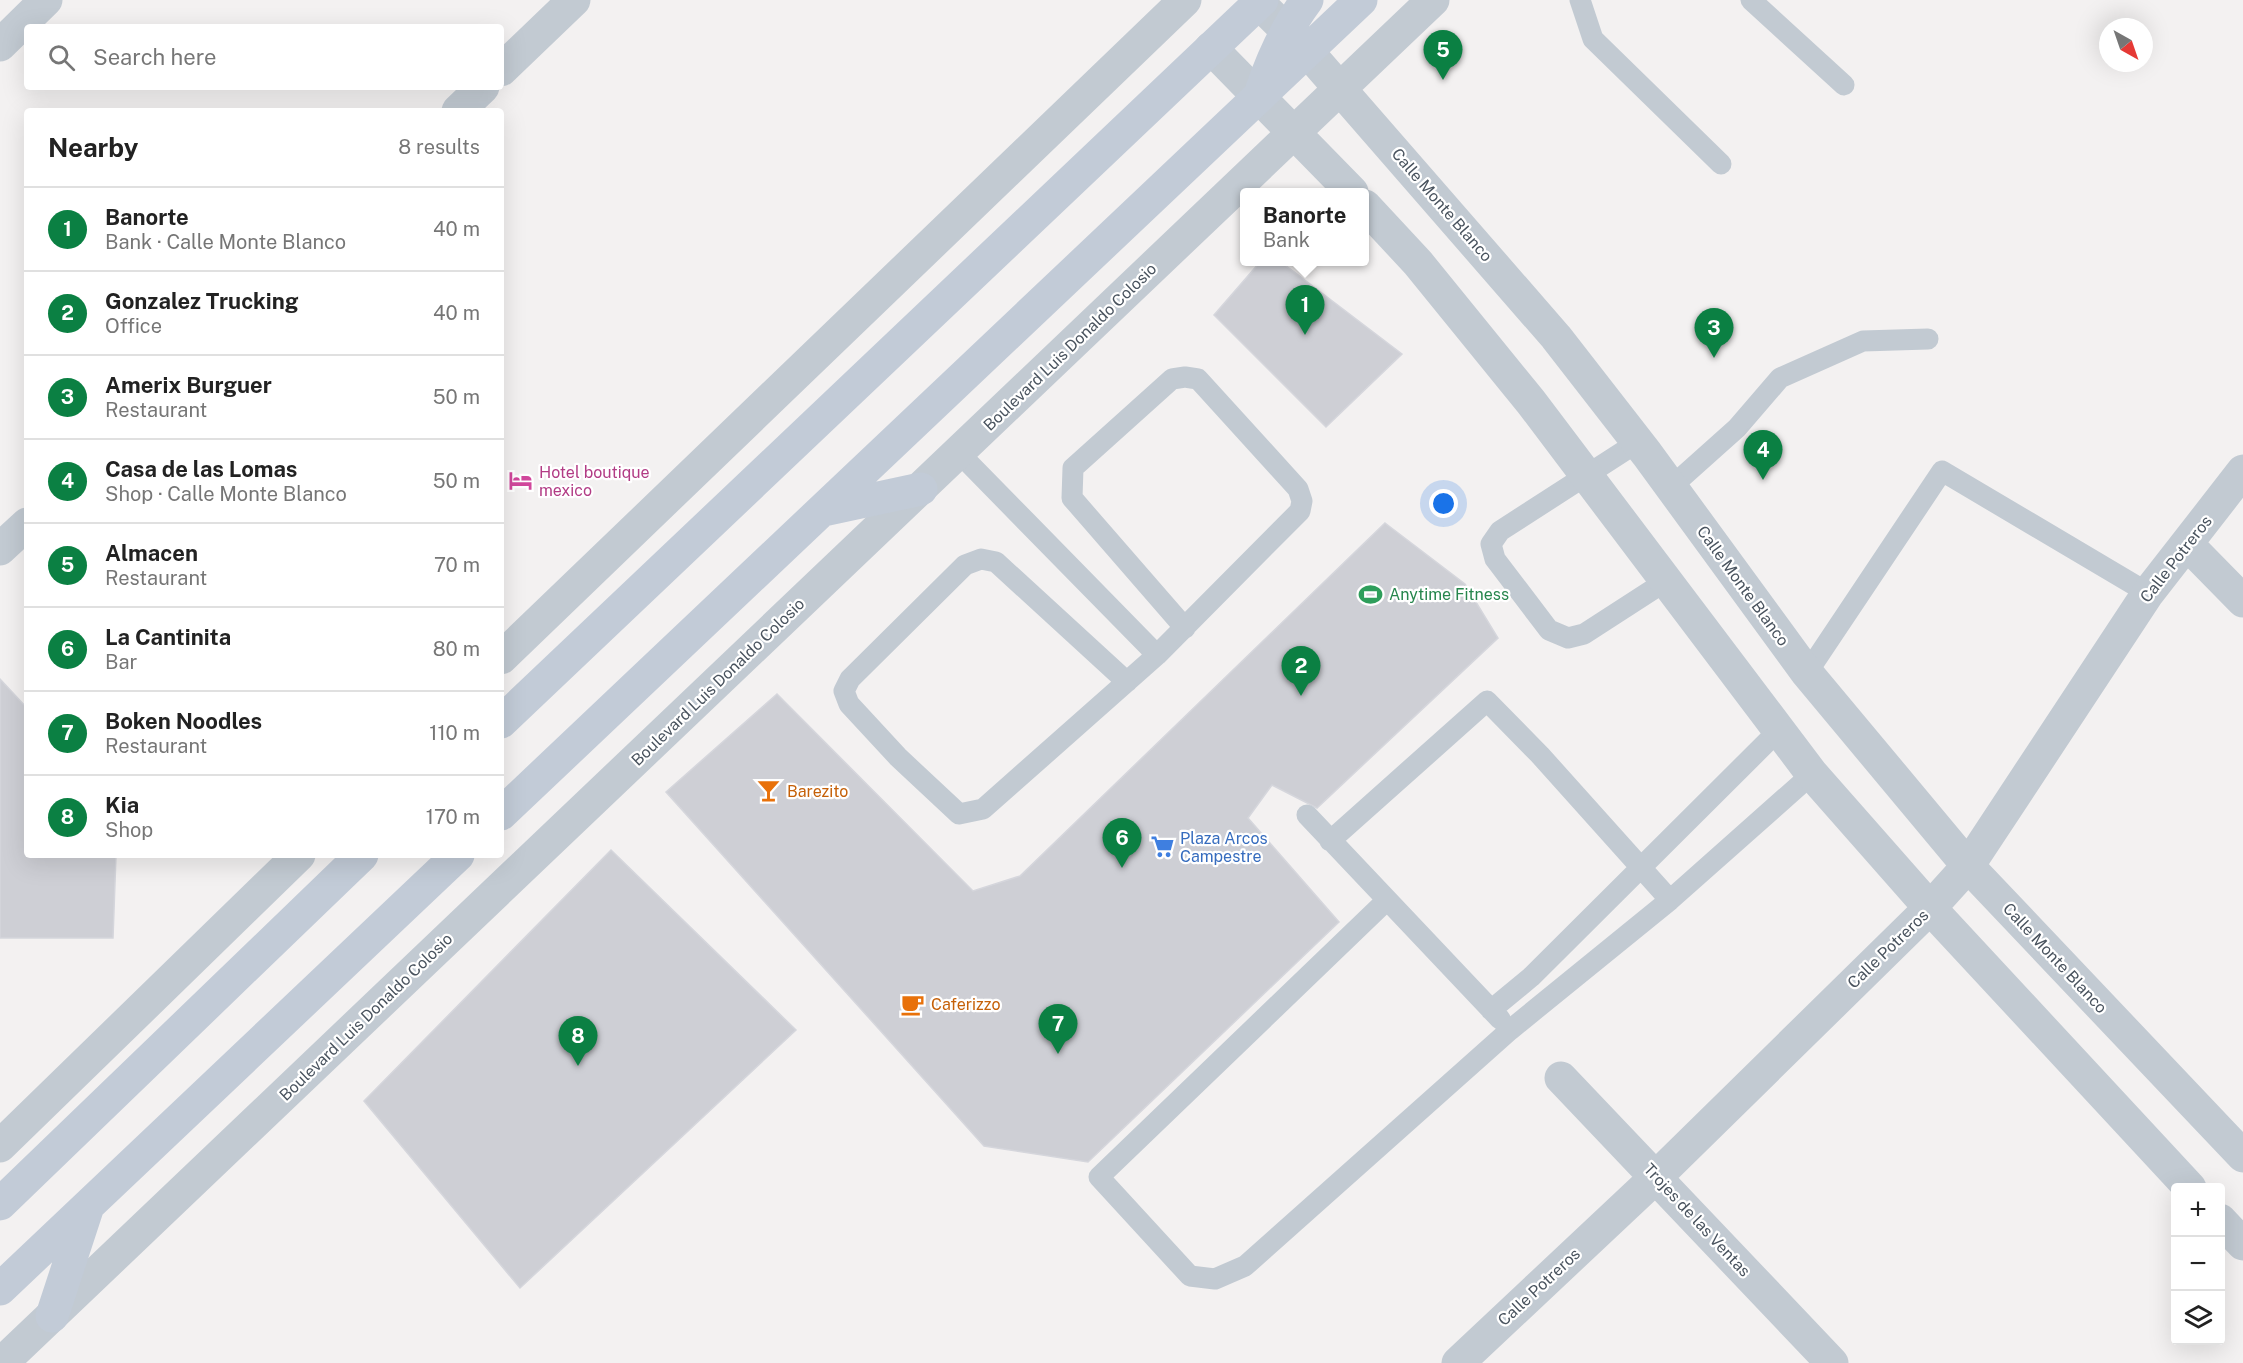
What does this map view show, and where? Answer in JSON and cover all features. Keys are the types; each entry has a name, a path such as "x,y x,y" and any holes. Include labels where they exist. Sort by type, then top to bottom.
{"main road":[{"path":"504,811 1260,96 1297,40 1307,0"},
{"path":"1297,40 1361,0"},
{"path":"504,719 1260,1"},
{"path":"823,510 921,489"},
{"path":"0,1203 359,858"},
{"path":"0,1289 455,858"},
{"path":"0,1178 61,1145"},
{"path":"52,1316 88,1205"}],"street":[{"path":"0,45 46,0"},
{"path":"504,67 574,0"},
{"name":"Boulevard Luis Donaldo Colosio","path":"2,1363 1296,133 1433,0"},
{"name":"Calle Monte Blanco","path":"1260,1 1340,88 1556,337 1638,442 1807,673 1968,866 2243,1156"},
{"path":"504,655 1170,5"},
{"path":"1211,48 1348,188"},
{"path":"461,108 480,90"},
{"path":"1369,210 1426,272 1531,402 1812,774 1930,908 2185,1183"},
{"name":"Calle Potreros","path":"1458,1363 1656,1177 1930,908 1968,866 2148,593 2188,545 2243,471"},
{"path":"0,549 24,527"},
{"path":"2188,545 2243,601"},
{"path":"0,1146 296,858"},
{"name":"Trojes de las Ventas","path":"1561,1077 1832,1363"},
{"path":"2225,1225 2243,1244"}],"lane":[{"path":"1580,0 1593,39 1721,164"},
{"path":"1751,0 1844,85"},
{"path":"1671,487 1737,428 1780,378 1863,341 1928,339"},
{"path":"1127,682 996,562 981,559 965,565 850,679 844,691 849,704 898,757 959,814 970,813 983,809 1127,682 1157,655 1185,628 1300,511 1302,501 1298,489 1198,379 1185,377 1172,379 1073,468 1071,483 1072,498 1185,628"},
{"path":"1638,442 1500,531 1491,544 1495,560 1549,630 1568,638 1584,634 1666,581"},
{"path":"959,453 1157,655"},
{"path":"1807,673 1942,471 2148,593"},
{"path":"1330,841 1487,701 1670,900"},
{"path":"1491,1010 1531,977 1778,731"},
{"path":"1386,900 1099,1178 1151,1231 1190,1276 1215,1279 1245,1266 1510,1030 1670,900 1812,774"},
{"path":"1307,815 1510,1030"}],"building":[{"path":"1257,266 1286,266 1402,354 1326,427 1214,315"},
{"name":"Plaza Arcos Campestre","path":"1385,523 1465,584 1498,638 1317,808 1272,785 1248,818 1339,922 1088,1162 984,1146 666,792 777,694 973,891 1020,876"},
{"path":"0,679 24,705 24,858 116,858 113,938 0,938"},
{"path":"611,850 796,1030 520,1288 364,1101"}],"place":[{"name":"Almacen","path":"1443,80"},
{"name":"Banorte","path":"1305,335"},
{"name":"Amerix Burguer","path":"1714,358"},
{"name":"Casa de las Lomas","path":"1763,480"},
{"name":"Hotel boutique mexico","path":"521,481"},
{"name":"Anytime Fitness","path":"1371,594"},
{"name":"Gonzalez Trucking","path":"1301,696"},
{"name":"Barezito","path":"769,791"},
{"name":"Plaza Arcos Campestre","path":"1162,847"},
{"name":"La Cantinita","path":"1122,868"},
{"name":"Caferizzo","path":"913,1004"},
{"name":"Boken Noodles","path":"1058,1054"},
{"name":"Kia","path":"578,1066"}]}
